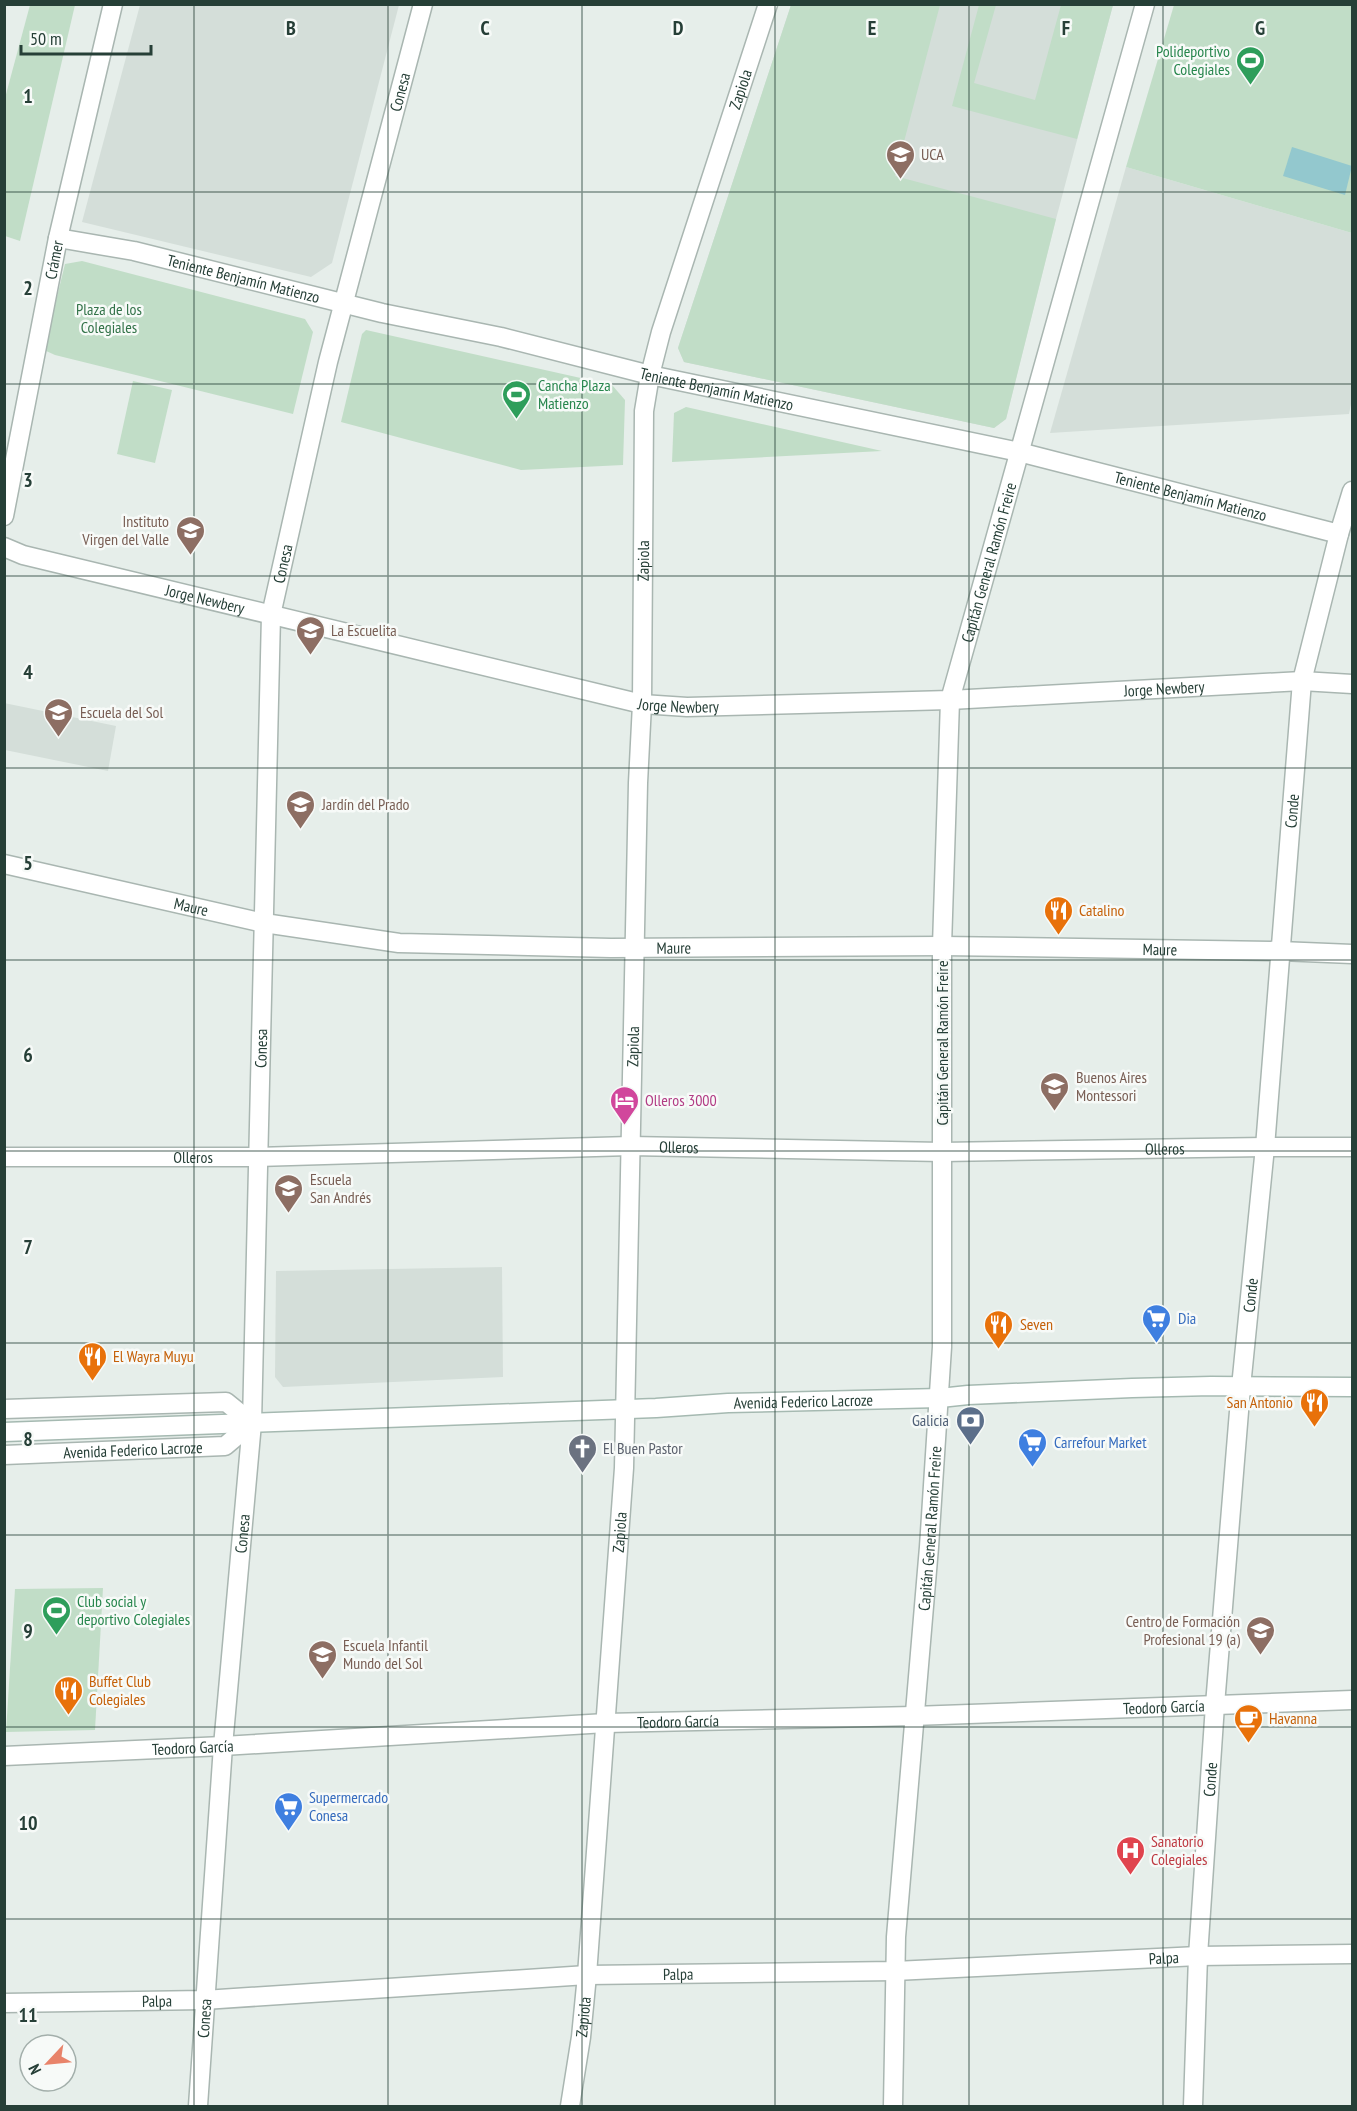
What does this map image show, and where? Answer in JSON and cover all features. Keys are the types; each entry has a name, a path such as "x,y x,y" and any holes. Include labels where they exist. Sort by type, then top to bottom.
{"street":[{"name":"Crámer","path":"4,516 58,238 113,4"},
{"name":"Conesa","path":"198,2106 223,1746 252,1424 271,615 343,304 423,4"},
{"name":"Zapiola","path":"570,2106 581,2037 587,1975 624,1468 634,948 642,704 644,411 661,332 768,4"},
{"name":"Capitán General Ramón Freire","path":"893,2106 896,1937 940,1398 942,946 950,700 1145,4"},
{"name":"Teniente Benjamín Matienzo","path":"58,238 134,251 343,304 501,337 650,375 1019,452 1339,534"},
{"name":"Conde","path":"1193,2106 1198,1956 1215,1705 1241,1387 1265,1147 1302,681 1339,534 1353,490"},
{"path":"4,547 24,555"},
{"name":"Jorge Newbery","path":"24,555 642,704 695,707 950,700 1302,681 1353,684"},
{"path":"4,556 24,555"},
{"name":"Maure","path":"4,864 264,923 399,943 634,948 942,946 1353,954"},
{"name":"Olleros","path":"4,1157 257,1157 630,1146 942,1152 1265,1147 1353,1148"},
{"name":"Avenida Federico Lacroze","path":"4,1432 252,1424 626,1407 940,1398 1132,1388 1353,1388"},
{"path":"4,1409 226,1402 252,1424"},
{"name":"Avenida Federico Lacroze","path":"4,1455 225,1446 252,1424"},
{"name":"Teodoro García","path":"4,1756 223,1746 606,1723 914,1716 1353,1701"},
{"name":"Palpa","path":"4,2003 204,2000 587,1975 895,1971 1198,1956 1353,1954"}],"shaded area":[{"path":"140,5 399,5 332,263 311,277 82,222"},
{"name":"UCA","path":"791,5 1113,5 1006,419 994,428 684,362 678,348"},
{"path":"1126,167 1352,233 1352,399 1349,414 1050,433"},
{"name":"Escuela del Sol","path":"4,703 116,726 108,771 5,750"},
{"path":"502,1267 503,1377 283,1387 275,1377 276,1271"}],"green space":[{"path":"30,5 75,5 20,241 5,236 5,98"},
{"name":"UCA","path":"791,5 940,5 895,176 1056,219 1006,419 994,428 684,362 678,348"},
{"path":"979,5 996,5 974,83 1035,100 1061,5 1113,5 1077,139 952,106"},
{"name":"Polideportivo Colegiales","path":"1174,5 1352,5 1352,233 1126,167"},
{"name":"Plaza de los Colegiales","path":"82,261 305,319 313,332 293,414 55,355 44,350 65,264"},
{"path":"366,330 612,385 625,400 623,465 521,470 341,422 362,334"},
{"path":"133,381 172,390 155,463 117,454"},
{"path":"686,407 882,451 672,462 674,413"},
{"name":"Club social y deportivo Colegiales","path":"103,1588 95,1730 6,1732 15,1589"}],"water":[{"path":"1292,147 1352,166 1345,195 1283,176"}],"place":[{"name":"Polideportivo Colegiales","path":"1251,86"},
{"name":"UCA","path":"900,180"},
{"name":"Cancha Plaza Matienzo","path":"517,420"},
{"name":"Instituto Virgen del Valle","path":"190,556"},
{"name":"La Escuelita","path":"310,656"},
{"name":"Escuela del Sol","path":"59,738"},
{"name":"Jardín del Prado","path":"301,830"},
{"name":"Catalino","path":"1058,936"},
{"name":"Buenos Aires Montessori","path":"1055,1112"},
{"name":"Olleros 3000","path":"624,1126"},
{"name":"Escuela San Andrés","path":"289,1214"},
{"name":"Dia","path":"1157,1344"},
{"name":"Seven","path":"999,1350"},
{"name":"El Wayra Muyu","path":"92,1382"},
{"name":"San Antonio","path":"1314,1428"},
{"name":"Galicia","path":"970,1446"},
{"name":"Carrefour Market","path":"1033,1468"},
{"name":"El Buen Pastor","path":"582,1474"},
{"name":"Club social y deportivo Colegiales","path":"56,1636"},
{"name":"Centro de Formación Profesional 19 (a)","path":"1261,1656"},
{"name":"Escuela Infantil Mundo del Sol","path":"322,1680"},
{"name":"Buffet Club Colegiales","path":"68,1716"},
{"name":"Havanna","path":"1248,1744"},
{"name":"Supermercado Conesa","path":"288,1832"},
{"name":"Sanatorio Colegiales","path":"1130,1876"}]}
